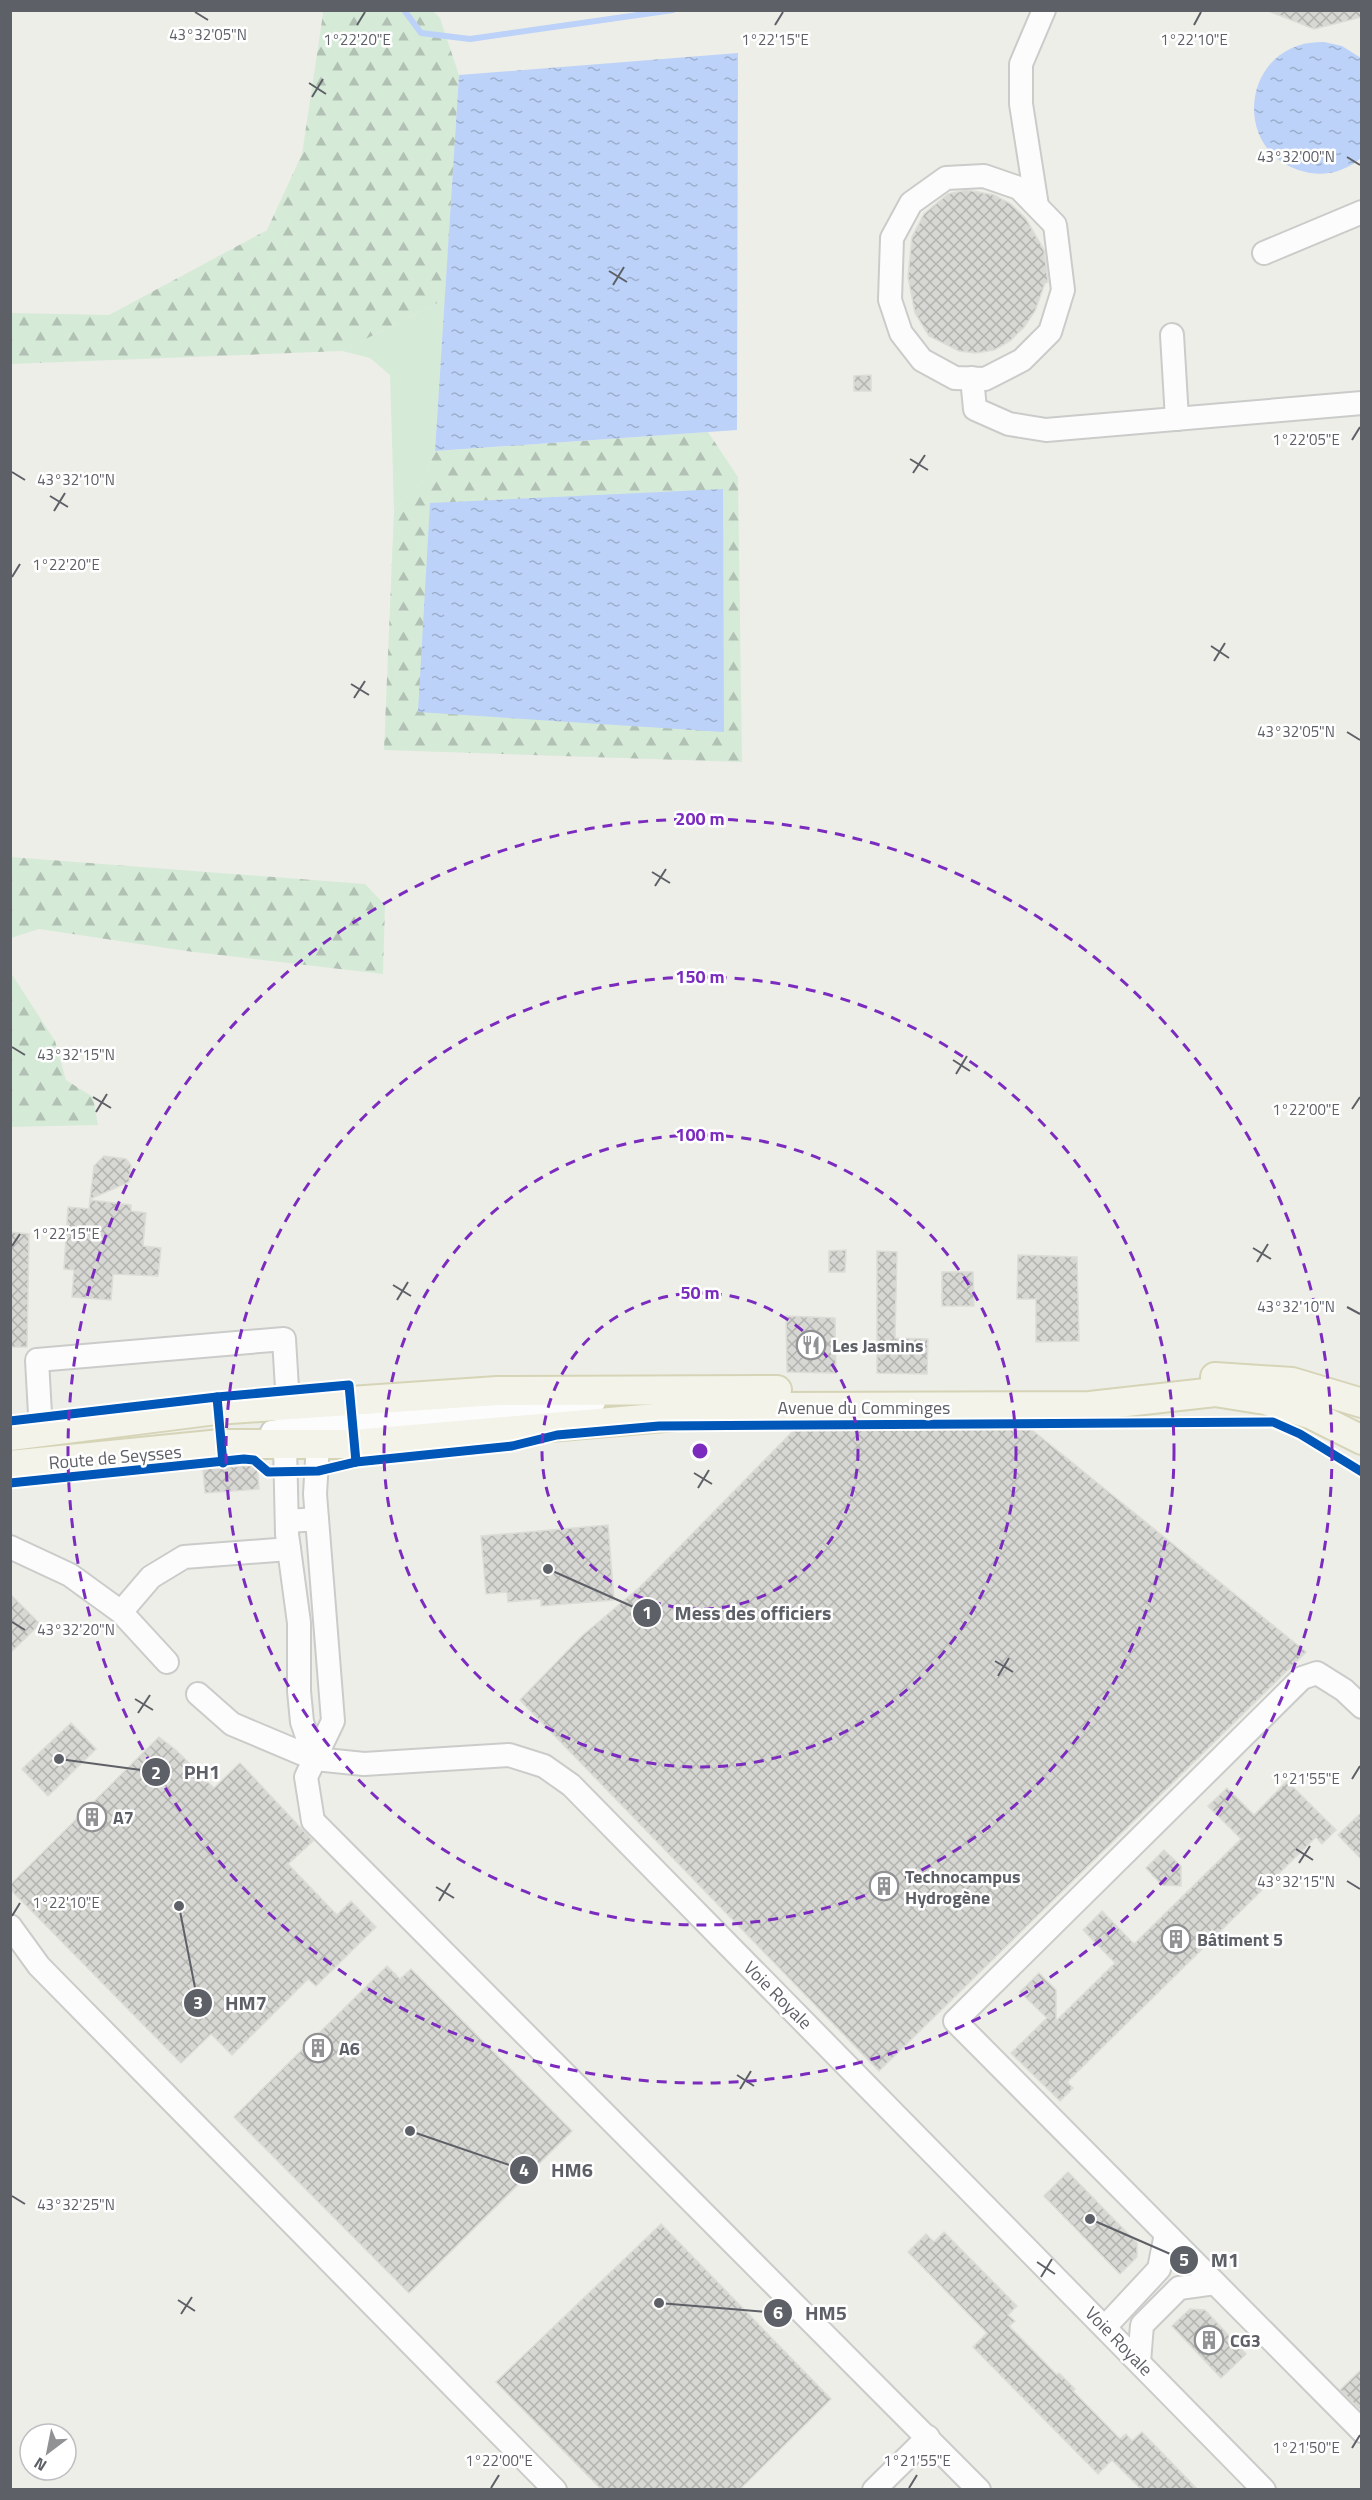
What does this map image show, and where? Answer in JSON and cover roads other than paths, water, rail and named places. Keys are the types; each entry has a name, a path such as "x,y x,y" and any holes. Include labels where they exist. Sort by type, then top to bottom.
{"main road":[{"name":"Avenue du Comminges","path":"353,1422 497,1390 1099,1389 1213,1376 1293,1382 1362,1402"},
{"name":"Avenue du Comminges","path":"353,1422 782,1407 1090,1406 1215,1392 1265,1400 1312,1415 1362,1440"},
{"name":"Route de Seysses","path":"10,1436 216,1410 296,1430 353,1422"},
{"name":"Route de Seysses","path":"10,1465 220,1444 353,1422"}],"lane":[{"path":"1037,206 1021,104 1021,64 1044,10"},
{"path":"984,176 1019,188 1037,206 1055,225 1063,290 1050,332 1022,360 985,379 955,378 922,360 901,333 890,300 892,238 911,203 946,178 984,176"},
{"path":"1264,254 1362,212"},
{"path":"1172,335 1177,419"},
{"path":"972,378 975,409 1009,424 1046,430 1362,403"},
{"path":"41,1432 37,1360 284,1339 296,1430 315,1494 327,1620 333,1721 306,1777 313,1821 979,2490"},
{"path":"296,1430 289,1549 299,1623 299,1691 302,1722 315,1759"},
{"path":"289,1521 317,1520"},
{"path":"10,1547 70,1575 121,1612 167,1662"},
{"path":"121,1612 151,1578 184,1557 289,1549"},
{"path":"1362,1707 1344,1690 1317,1673 1302,1678 956,2021 1362,2431"},
{"name":"Voie Royale","path":"198,1694 232,1724 315,1759 364,1764 509,1755 544,1766 571,1785 1105,2326 1263,2490"},
{"path":"10,1926 39,1966 555,2490"},
{"path":"1105,2326 1159,2269 1166,2234"},
{"path":"1139,2362 1142,2325 1179,2288 1215,2283"},
{"path":"874,2490 928,2438"}],"water":[{"path":"1324,42 1342,46 1361,58 1361,158 1337,171 1317,174 1284,163 1266,146 1256,125 1254,101 1261,79 1274,60 1296,46"},
{"path":"738,53 737,430 435,451 459,75"},
{"path":"723,489 724,732 418,712 430,503"}],"waterway":[{"path":"404,10 421,33 470,39 673,10"}],"place":[{"name":"Les Jasmins","path":"811,1345"},
{"name":"Mess des officiers","path":"548,1569"},
{"name":"PH1","path":"59,1759"},
{"name":"A7","path":"92,1817"},
{"name":"Technocampus Hydrogène","path":"884,1886"},
{"name":"HM7","path":"179,1906"},
{"name":"Bâtiment 5","path":"1176,1939"},
{"name":"A6","path":"318,2048"},
{"name":"HM6","path":"410,2131"},
{"name":"M1","path":"1090,2219"},
{"name":"HM5","path":"659,2303"},
{"name":"CG3","path":"1209,2340"}]}
